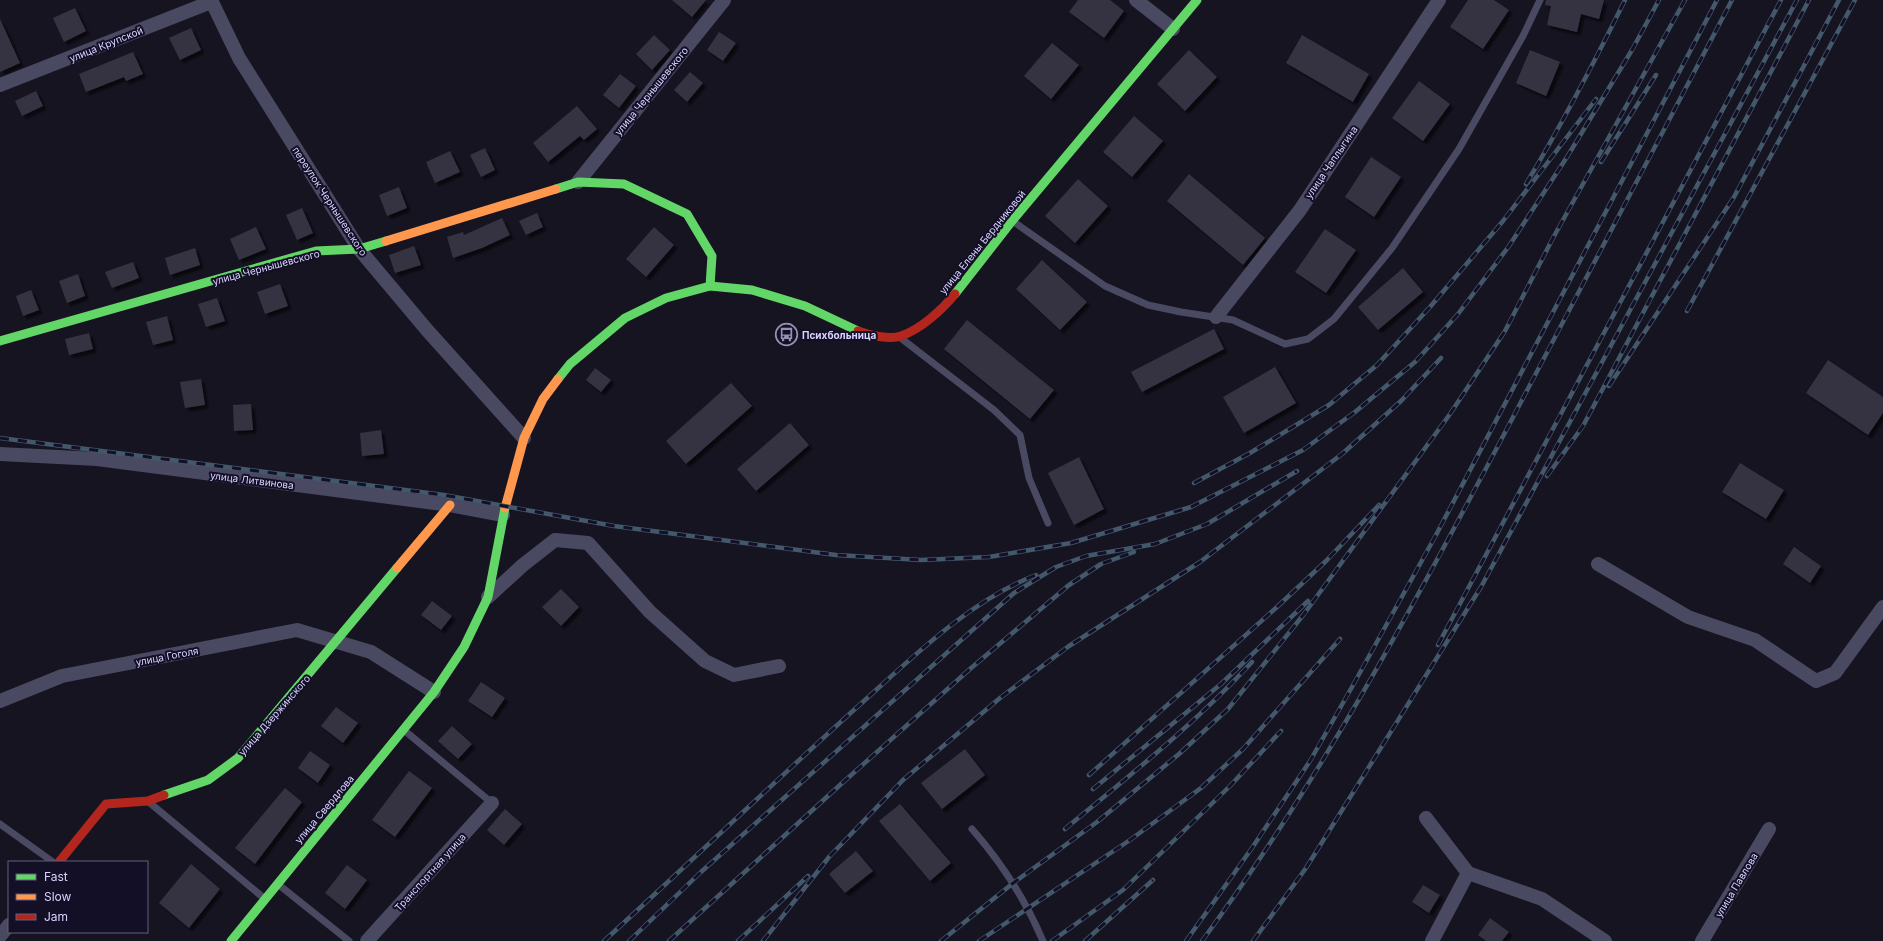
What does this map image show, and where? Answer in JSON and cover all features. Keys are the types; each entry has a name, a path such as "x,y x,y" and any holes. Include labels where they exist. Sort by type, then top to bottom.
{"street":[{"name":"улица Чернышевского","path":"578,182 724,0"},
{"path":"1136,0 1173,29"},
{"name":"улица Елены Бердниковой","path":"434,692 464,647 488,597 503,515 524,438 543,399 570,364 625,318 666,298 710,286 752,290 805,306 870,336 900,337 925,324 952,298 1012,221 1197,0"},
{"name":"улица Чаплыгина","path":"1216,317 1300,210 1439,0"},
{"name":"улица Крупской","path":"0,85 211,1"},
{"name":"переулок Чернышевского","path":"211,1 239,58 359,250 427,330 524,438"},
{"name":"улица Чернышевского","path":"0,341 22,336 316,251 359,250 578,182 624,184 688,214 712,256 710,286"},
{"name":"улица Литвинова","path":"0,454 97,460 450,505 503,515"},
{"name":"улица Дзержинского","path":"60,861 106,804 148,801 208,780 238,758 337,642 450,505"},
{"path":"488,597 523,565 555,540 588,543 650,612 705,661 734,675 779,666"},
{"path":"1598,564 1688,617 1755,640 1816,681 1835,673 1883,607"},
{"name":"улица Гоголя","path":"0,701 62,676 296,630 371,652 434,692"},
{"name":"улица Свердлова","path":"232,941 434,692"},
{"name":"Транспортная улица","path":"367,941 492,803"},
{"path":"1426,818 1468,873 1542,899 1605,941"},
{"name":"улица Павлова","path":"1702,941 1770,829"},
{"path":"1432,941 1468,873"},
{"path":"0,936 8,926"}],"lane":[{"path":"1012,221 1105,286 1148,305 1232,320 1285,344 1308,339 1334,319 1392,248 1459,149 1523,36 1540,0"},
{"path":"900,337 994,410 1020,435 1029,478 1048,524"},
{"path":"404,730 492,803"},
{"path":"148,801 265,899"},
{"path":"0,824 52,861"},
{"path":"972,829 992,851 1035,923 1043,941"},
{"path":"277,884 349,941"}],"building":[{"path":"672,0 706,0 692,17"},
{"path":"1078,0 1110,0 1124,11 1104,38 1069,12"},
{"path":"1468,0 1494,0 1509,10 1483,49 1450,27"},
{"path":"1546,0 1604,0 1599,19 1581,14 1577,32 1547,25 1551,6 1545,5"},
{"path":"75,8 86,31 64,42 53,18"},
{"path":"0,19 20,63 0,72"},
{"path":"191,28 201,50 180,60 169,38"},
{"path":"719,32 736,43 723,61 707,50"},
{"path":"654,35 670,50 652,70 636,54"},
{"path":"1302,35 1369,74 1353,102 1286,63"},
{"path":"1052,43 1079,65 1051,99 1024,76"},
{"path":"1189,50 1217,77 1185,111 1157,84"},
{"path":"1530,50 1560,62 1546,96 1516,83"},
{"path":"133,52 143,74 126,81 124,77 86,92 79,74"},
{"path":"690,72 703,83 687,102 674,90"},
{"path":"620,74 636,86 619,108 603,95"},
{"path":"1419,81 1450,104 1423,141 1392,118"},
{"path":"36,91 43,106 22,116 15,101"},
{"path":"577,106 597,129 584,140 580,136 548,162 533,143"},
{"path":"1134,116 1163,141 1132,177 1103,152"},
{"path":"485,148 495,170 481,177 470,155"},
{"path":"450,151 460,172 435,183 426,162"},
{"path":"1371,157 1401,177 1374,217 1345,197"},
{"path":"1189,174 1265,238 1243,265 1167,201"},
{"path":"1078,179 1108,206 1075,243 1045,216"},
{"path":"399,187 407,208 387,216 379,195"},
{"path":"302,208 313,233 297,240 286,215"},
{"path":"537,213 543,227 526,235 519,221"},
{"path":"502,218 510,235 482,248 453,258 447,237 463,232 464,235"},
{"path":"256,227 266,249 239,260 230,239"},
{"path":"654,227 674,245 646,277 626,259"},
{"path":"1325,229 1356,250 1326,293 1295,272"},
{"path":"414,246 421,265 395,273 389,255"},
{"path":"195,248 200,265 170,275 165,258"},
{"path":"1042,260 1087,302 1060,330 1016,289"},
{"path":"133,262 139,278 112,288 105,272"},
{"path":"1403,268 1423,292 1378,330 1358,307"},
{"path":"78,274 85,296 67,303 59,281"},
{"path":"280,284 288,306 265,314 257,292"},
{"path":"31,290 39,310 23,316 16,296"},
{"path":"217,298 225,321 206,327 198,304"},
{"path":"167,316 173,340 153,345 146,322"},
{"path":"967,320 1054,390 1030,419 944,349"},
{"path":"1214,329 1224,349 1142,392 1131,372"},
{"path":"89,333 93,349 69,355 65,339"},
{"path":"1828,360 1883,397 1883,413 1868,435 1806,393"},
{"path":"1275,367 1296,403 1244,433 1223,397"},
{"path":"595,368 611,380 601,392 586,380"},
{"path":"201,379 205,405 185,408 180,382"},
{"path":"731,383 752,406 686,464 666,441"},
{"path":"251,404 253,430 234,431 233,405"},
{"path":"790,423 809,445 756,491 737,469"},
{"path":"381,430 384,454 362,456 360,433"},
{"path":"1079,457 1104,509 1074,525 1048,473"},
{"path":"1740,463 1784,490 1766,519 1722,492"},
{"path":"1794,547 1821,566 1810,583 1783,564"},
{"path":"561,589 579,607 561,626 542,607"},
{"path":"432,601 452,616 441,630 421,615"},
{"path":"481,682 505,698 492,717 468,701"},
{"path":"336,707 358,723 343,743 321,726"},
{"path":"452,726 472,744 458,759 438,741"},
{"path":"965,749 985,775 942,809 921,783"},
{"path":"310,751 330,765 318,783 298,768"},
{"path":"409,771 432,788 395,837 372,820"},
{"path":"285,788 302,802 255,864 235,848"},
{"path":"900,804 951,863 930,881 879,821"},
{"path":"505,809 522,824 504,845 487,830"},
{"path":"856,851 873,871 845,893 829,874"},
{"path":"191,864 220,889 189,928 159,903"},
{"path":"347,865 367,880 345,909 325,893"},
{"path":"1423,885 1440,895 1429,913 1412,902"},
{"path":"1490,918 1509,932 1502,941 1486,941 1478,935"}],"railway":[{"path":"1526,184 1602,47 1625,0"},
{"path":"0,438 444,495 614,526 836,555 921,560 989,557 1071,543 1191,507 1303,450 1355,412 1415,362 1458,314 1509,246 1567,157 1632,50 1659,0"},
{"path":"941,941 1012,884 1097,822 1179,754 1228,709 1304,614 1450,414 1505,331 1553,238 1685,0"},
{"path":"1186,941 1252,848 1310,761 1352,687 1436,535 1717,0"},
{"path":"1202,941 1244,882 1284,821 1360,698 1431,571 1500,442 1732,0"},
{"path":"1438,645 1781,0"},
{"path":"1253,941 1306,868 1481,587 1797,0"},
{"path":"1547,476 1583,426 1809,0"},
{"path":"1609,386 1734,197 1839,0"},
{"path":"1687,311 1855,0"},
{"path":"1601,162 1656,75"},
{"path":"1194,483 1250,453 1329,405 1377,365 1430,307 1503,221 1596,99"},
{"path":"763,941 829,857 903,780 1000,698 1069,646 1200,562 1342,454 1401,401 1441,358"},
{"path":"629,941 701,872 1014,593 1056,567 1086,556 1155,544 1207,524 1297,471"},
{"path":"1089,775 1277,607 1326,561 1379,505"},
{"path":"669,941 970,669 1069,585 1101,564 1134,552"},
{"path":"604,941 918,652 963,616 987,600 1011,586 1036,575"},
{"path":"1093,789 1221,684 1308,601"},
{"path":"979,941 1130,840 1201,788 1243,749 1340,639"},
{"path":"1065,829 1185,728 1252,662"},
{"path":"1052,941 1123,890 1230,786 1281,731"},
{"path":"738,941 808,876"},
{"path":"1085,941 1153,880"}],"traffic: fast":[{"path":"955,294 1012,221 1197,0"},
{"path":"556,189 578,182 624,184 687,214 712,256 710,286"},
{"path":"0,341 316,251 359,249 386,241"},
{"path":"558,379 570,364 625,318 666,298 710,286 752,290 805,306 858,331"},
{"path":"231,941 434,692 464,647 488,597 505,508"},
{"path":"164,795 208,780 238,758 397,568"}],"traffic: slow":[{"path":"386,241 556,189"},
{"path":"505,508 524,438 543,399 558,379"},
{"path":"397,568 450,505"}],"traffic: jam":[{"path":"858,331 885,337 896,337 909,333 931,318 955,294"},
{"path":"60,861 106,804 148,801 164,795"}],"place":[{"name":"Психбольница","path":"786,335"}]}
